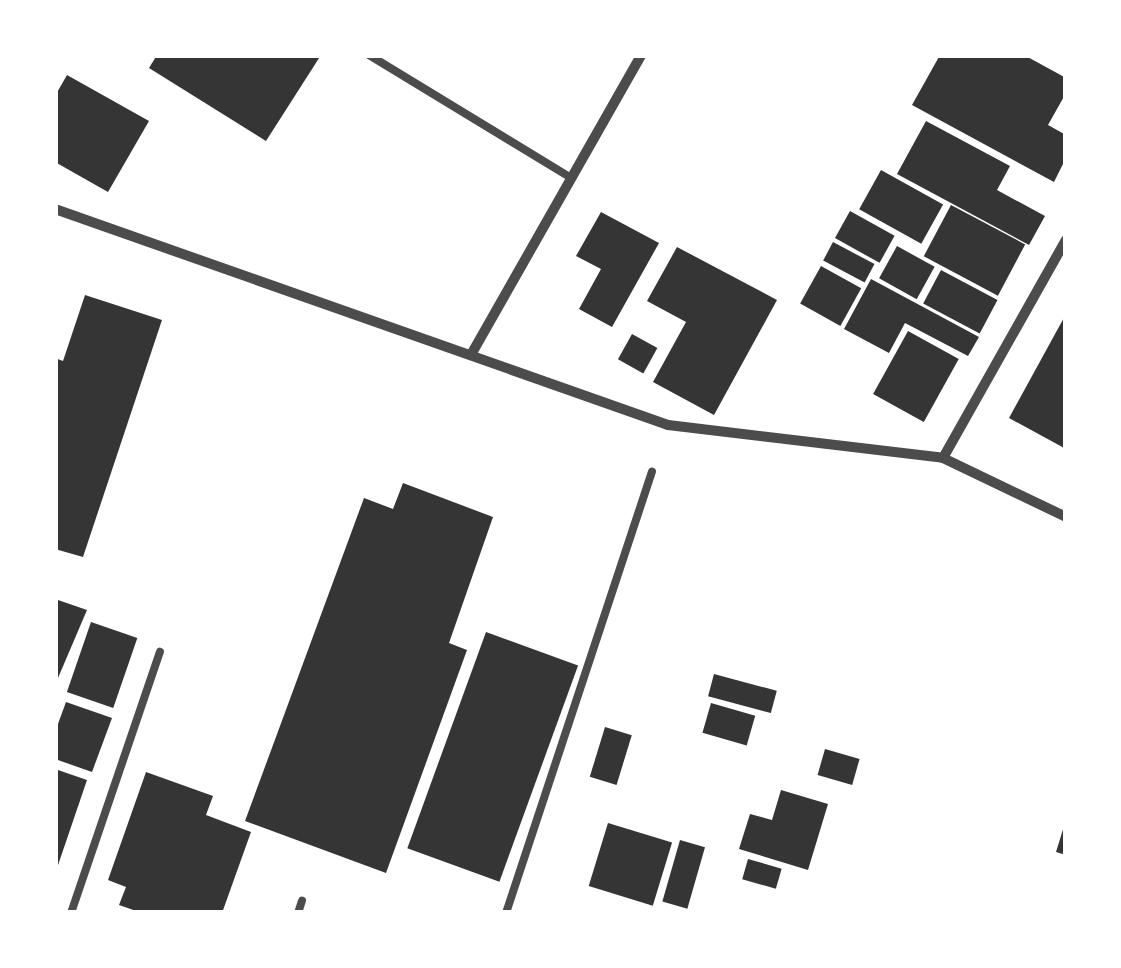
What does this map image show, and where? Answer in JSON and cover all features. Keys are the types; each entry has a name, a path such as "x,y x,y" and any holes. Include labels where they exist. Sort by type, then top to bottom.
{"street":[{"path":"472,353 641,55"},
{"path":"55,209 668,425 943,458 1066,517"},
{"path":"943,458 1066,240"}],"lane":[{"path":"369,55 571,178"},
{"path":"506,913 652,472"},
{"path":"72,913 160,652"},
{"path":"298,913 302,901"}],"building":[{"path":"157,55 321,55 266,141 149,68"},
{"path":"940,55 1024,55 1066,78 1066,93 1048,125 1066,135 1066,158 1054,182 912,105"},
{"path":"67,75 149,121 108,192 55,162 55,96"},
{"path":"926,121 1010,166 997,190 1045,216 1029,245 897,174"},
{"path":"881,170 943,204 921,244 859,209"},
{"path":"951,205 1025,244 998,296 924,256"},
{"path":"850,211 895,236 880,263 835,238"},
{"path":"601,212 659,243 612,327 579,309 601,269 576,256"},
{"path":"833,242 874,264 865,283 823,261"},
{"path":"897,246 935,267 917,299 879,278"},
{"path":"677,247 777,300 714,415 653,382 686,322 647,301"},
{"path":"821,266 861,288 840,326 800,304"},
{"path":"941,270 998,300 980,334 923,304"},
{"path":"871,279 979,337 968,356 905,323 889,353 844,329"},
{"path":"85,295 162,320 83,557 55,549 55,358 63,361"},
{"path":"1066,314 1066,449 1009,418"},
{"path":"908,331 959,359 924,422 873,394"},
{"path":"632,334 657,348 643,373 618,359"},
{"path":"403,483 493,517 449,643 467,650 386,873 245,821 364,498 393,509"},
{"path":"55,599 87,610 55,685"},
{"path":"91,622 137,638 113,708 67,692"},
{"path":"486,632 578,666 499,882 407,848"},
{"path":"714,674 777,691 771,713 708,696"},
{"path":"66,702 112,718 92,772 55,759 55,732"},
{"path":"711,703 755,716 747,745 702,733"},
{"path":"605,727 632,735 617,785 590,777"},
{"path":"825,749 860,759 852,785 818,775"},
{"path":"55,769 87,780 56,871 55,871"},
{"path":"146,772 213,796 206,815 251,832 222,913 142,913 119,905 126,887 108,880"},
{"path":"781,790 828,804 808,870 739,849 750,814 772,820"},
{"path":"608,823 672,843 653,906 589,886"},
{"path":"1066,823 1066,855 1056,852"},
{"path":"680,840 705,847 687,909 662,902"},
{"path":"748,859 782,869 776,889 742,879"}]}
